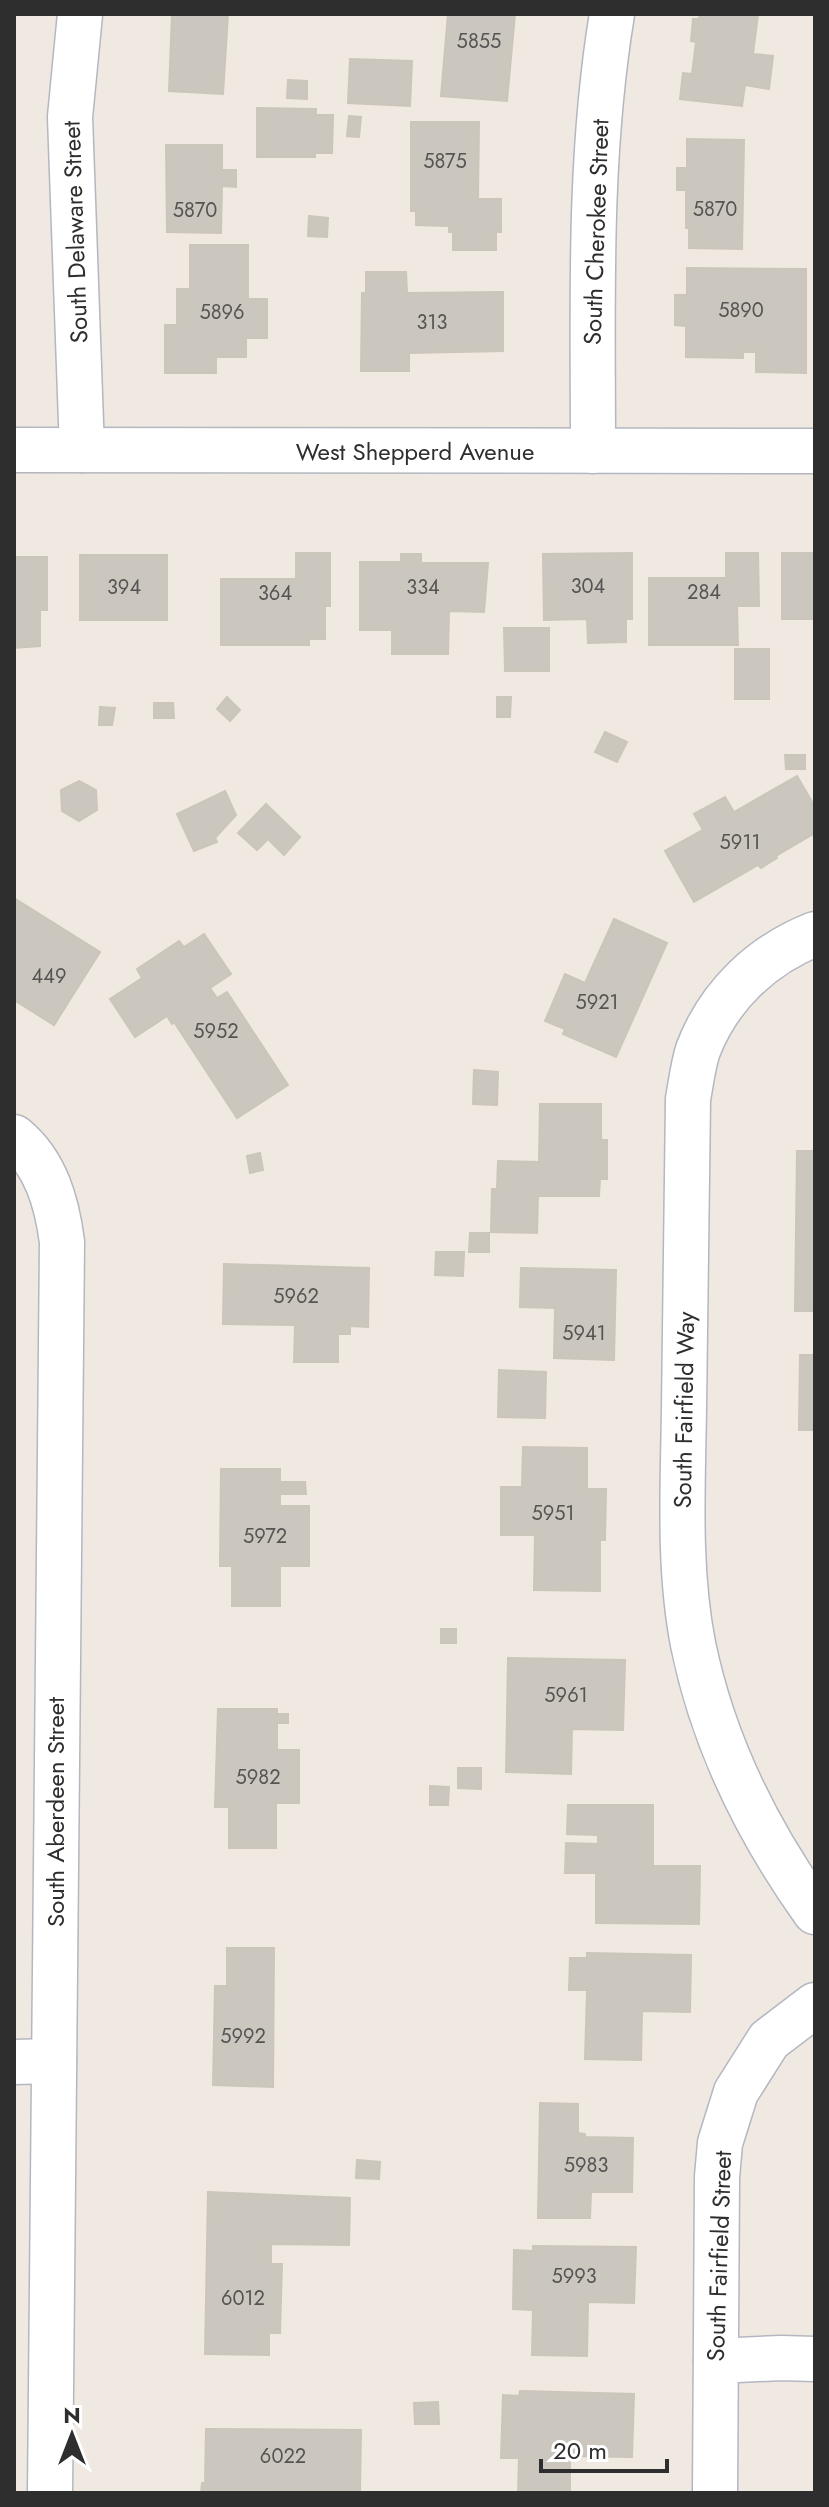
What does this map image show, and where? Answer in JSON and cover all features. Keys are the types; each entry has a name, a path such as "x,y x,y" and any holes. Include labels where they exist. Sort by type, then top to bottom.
{"street":[{"name":"South Delaware Street","path":"80,14 70,117 82,450"},
{"name":"South Cherokee Street","path":"593,451 593,196 603,67 612,14"},
{"name":"West Shepperd Avenue","path":"14,450 815,451"},
{"name":"South Fairfield Way","path":"815,934 795,942 756,966 719,1007 695,1063 688,1099 682,1542 693,1642 706,1694 731,1767 782,1866 815,1912"},
{"name":"South Aberdeen Street","path":"17,1139 47,1180 58,1209 62,1242 34,2062 50,2493"},
{"name":"South Fairfield Street","path":"715,2493 717,2177 720,2143 736,2092 769,2040 815,2005"},
{"path":"716,2361 815,2359"}],"building":[{"path":"172,14 228,14 223,94 169,91"},
{"path":"448,14 515,14 507,101 441,96"},
{"path":"700,14 758,14 753,54 773,56 769,89 745,85 742,106 680,99 683,73 692,74 696,42 691,41 693,19 699,19"},
{"path":"350,59 412,61 410,106 348,103"},
{"path":"288,80 307,81 307,99 287,98"},
{"path":"257,108 316,109 316,115 333,115 332,153 315,153 315,157 257,157"},
{"path":"349,116 361,117 359,137 347,136"},
{"path":"411,122 479,122 478,199 501,199 501,232 496,232 496,250 453,250 453,232 449,232 449,226 416,225 416,211 411,211"},
{"path":"687,139 744,140 742,249 689,248 686,190 677,190 677,168 687,168"},
{"path":"166,145 222,145 222,170 236,170 236,187 222,186 221,233 167,232"},
{"path":"309,216 328,218 327,237 308,236"},
{"path":"190,245 248,245 248,299 267,299 267,338 246,338 246,357 216,357 216,373 165,373 165,325 177,325 177,289 190,289"},
{"path":"687,268 806,269 806,373 756,372 756,352 743,352 743,358 686,357 686,326 675,325 675,295 687,295"},
{"path":"366,272 406,272 407,293 503,292 503,351 409,353 409,371 361,371 362,293 366,293"},
{"path":"296,553 330,553 330,606 325,606 325,639 309,639 309,645 221,645 221,579 296,579"},
{"path":"632,553 632,619 626,619 626,642 588,643 587,619 544,620 543,554"},
{"path":"726,553 758,553 759,606 737,606 738,645 649,645 649,578 726,578"},
{"path":"782,553 815,553 815,619 782,619"},
{"path":"401,554 421,554 421,563 488,563 484,612 449,611 448,654 392,654 392,630 360,630 360,562 401,562"},
{"path":"80,555 167,555 167,620 80,620"},
{"path":"15,557 47,557 47,610 40,610 40,646 14,648"},
{"path":"504,628 549,628 549,671 505,671"},
{"path":"735,649 769,649 769,699 735,699"},
{"path":"227,697 240,710 230,721 217,709"},
{"path":"497,697 511,697 510,717 497,717"},
{"path":"154,703 173,703 174,718 154,718"},
{"path":"100,707 115,708 112,725 99,725"},
{"path":"605,732 627,742 617,762 595,752"},
{"path":"785,755 805,755 805,769 786,769"},
{"path":"797,776 815,807 815,833 761,868 758,865 694,902 665,851 703,830 694,814 725,797 734,812"},
{"path":"79,781 96,790 97,810 79,821 62,811 61,790"},
{"path":"225,791 236,815 215,838 217,842 194,851 177,814"},
{"path":"266,804 300,837 284,855 268,839 257,850 238,833"},
{"path":"14,898 100,952 54,1025 14,1000"},
{"path":"614,919 667,943 616,1057 563,1034 565,1029 545,1021 565,974 585,983"},
{"path":"204,934 231,974 210,988 217,998 227,992 288,1085 237,1118 174,1022 172,1024 167,1016 135,1037 110,999 142,978 137,969 179,941 184,947"},
{"path":"474,1070 498,1072 497,1105 473,1104"},
{"path":"540,1104 601,1104 601,1140 607,1140 607,1179 600,1179 599,1196 538,1196 537,1233 491,1232 492,1189 497,1189 498,1161 539,1162"},
{"path":"797,1151 815,1151 815,1311 795,1311"},
{"path":"260,1153 263,1170 250,1173 247,1156"},
{"path":"470,1233 489,1233 489,1252 469,1252"},
{"path":"436,1252 464,1252 463,1276 435,1275"},
{"path":"224,1264 369,1268 368,1327 350,1326 350,1334 338,1334 338,1362 294,1362 295,1325 223,1324"},
{"path":"521,1268 616,1270 614,1360 554,1358 555,1308 520,1307"},
{"path":"800,1355 815,1355 815,1430 799,1430"},
{"path":"499,1370 546,1372 545,1418 498,1417"},
{"path":"523,1447 587,1448 587,1489 606,1489 605,1540 600,1540 600,1591 534,1590 535,1535 501,1535 501,1487 522,1487"},
{"path":"221,1469 280,1469 280,1506 309,1506 309,1566 280,1566 280,1606 232,1606 232,1566 220,1566"},
{"path":"281,1482 305,1482 306,1494 281,1494"},
{"path":"441,1629 456,1629 456,1643 441,1643"},
{"path":"508,1658 625,1660 623,1730 572,1729 571,1774 506,1772"},
{"path":"218,1709 277,1709 277,1714 288,1714 288,1723 277,1723 277,1750 299,1750 299,1803 276,1803 276,1848 229,1848 229,1807 215,1807"},
{"path":"458,1768 481,1768 481,1789 458,1788"},
{"path":"430,1786 449,1787 448,1805 430,1805"},
{"path":"568,1805 653,1805 653,1866 700,1866 699,1924 596,1923 596,1873 565,1873 566,1843 598,1844 598,1835 567,1834"},
{"path":"227,1948 274,1948 273,2087 213,2085 215,1986 227,1986"},
{"path":"587,1953 691,1955 690,2012 642,2011 641,2060 585,2059 587,1990 569,1990 570,1958 587,1958"},
{"path":"540,2103 578,2104 578,2133 585,2134 585,2137 633,2138 632,2192 591,2192 590,2218 538,2218"},
{"path":"357,2160 380,2162 379,2179 356,2178"},
{"path":"208,2192 350,2198 349,2245 271,2244 271,2264 282,2264 280,2333 269,2333 269,2355 205,2354"},
{"path":"533,2246 636,2247 634,2303 588,2302 587,2356 532,2355 533,2310 513,2309 514,2250 533,2251"},
{"path":"520,2391 634,2394 632,2457 570,2456 570,2493 518,2493 519,2458 501,2458 503,2395 519,2396"},
{"path":"438,2402 439,2424 415,2424 414,2403"},
{"path":"206,2429 361,2430 360,2491 201,2493 202,2483 205,2483"}]}
